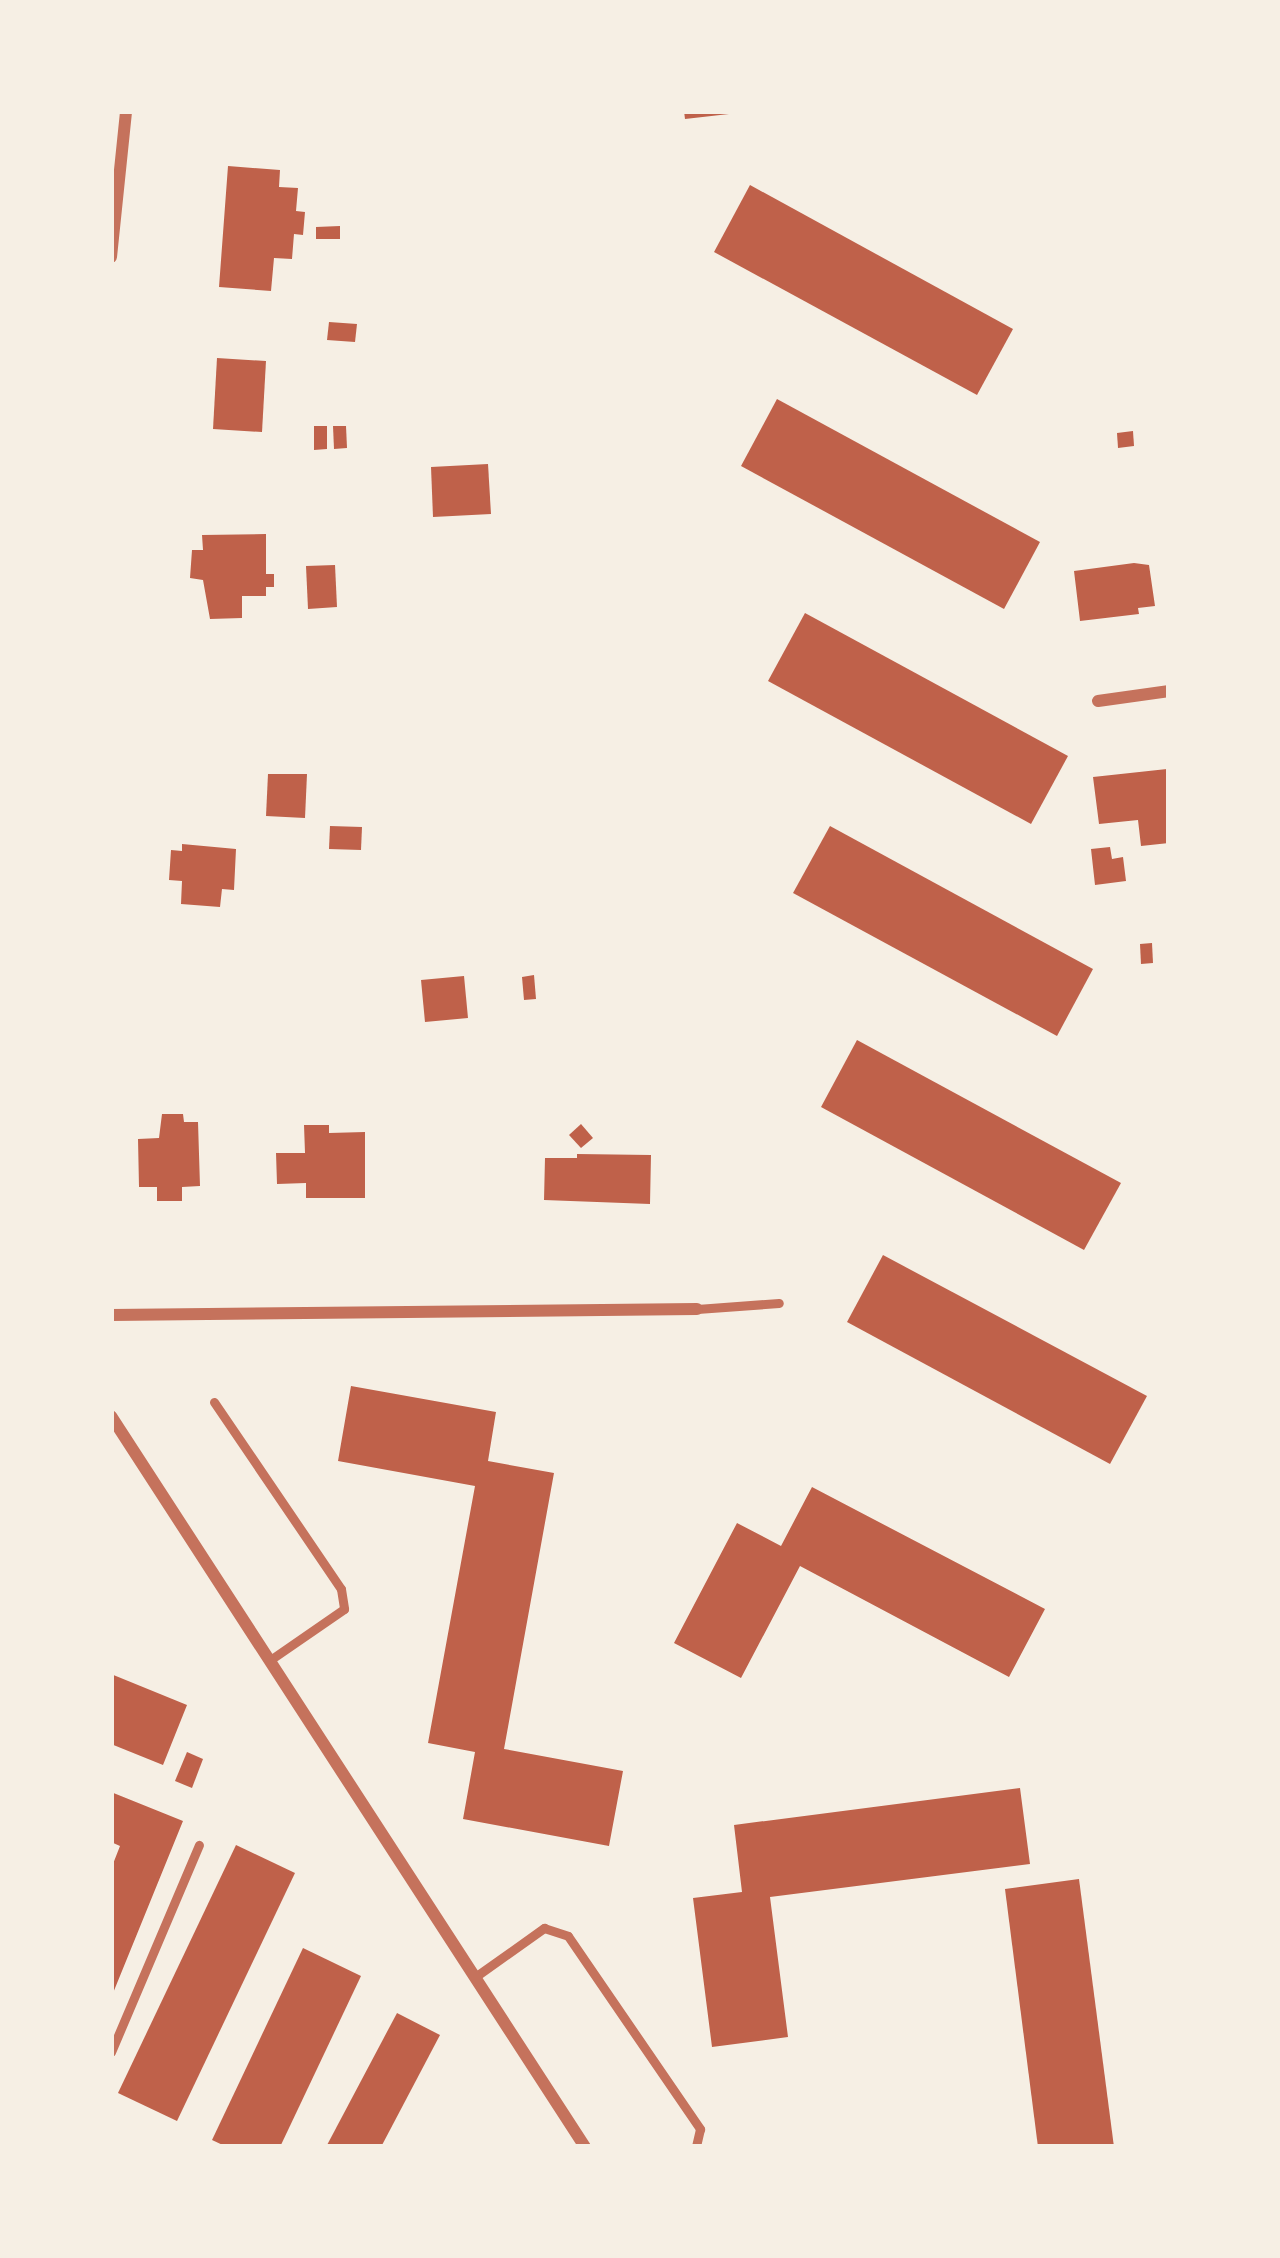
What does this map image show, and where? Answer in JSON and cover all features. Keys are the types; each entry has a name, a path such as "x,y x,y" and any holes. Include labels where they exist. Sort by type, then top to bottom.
{"street":[{"path":"111,257 126,111"},
{"path":"1098,701 1169,692"},
{"path":"111,1315 697,1309"},
{"path":"111,1416 585,2147"}],"lane":[{"path":"697,1309 779,1303"},
{"path":"214,1402 341,1589 344,1610 270,1660"},
{"path":"111,2052 199,1844"},
{"path":"475,1977 544,1928 568,1936 700,2129 696,2147"}],"building":[{"path":"684,111 729,111 729,114 685,119"},
{"path":"228,166 280,170 279,187 298,188 296,211 305,212 303,235 294,234 292,259 274,258 271,291 219,287"},
{"path":"750,185 1013,329 977,395 714,252"},
{"path":"340,226 340,239 316,239 316,227"},
{"path":"329,322 357,324 355,342 327,340"},
{"path":"217,358 266,361 262,432 213,429"},
{"path":"777,399 1040,542 1004,609 741,466"},
{"path":"314,426 327,426 327,449 314,450"},
{"path":"333,426 346,426 347,448 334,449"},
{"path":"1133,431 1134,446 1118,448 1117,433"},
{"path":"488,464 491,514 433,517 431,467"},
{"path":"266,534 266,574 274,574 274,587 266,587 266,596 242,596 242,618 210,619 203,580 190,578 192,550 203,550 202,535"},
{"path":"335,565 337,607 308,609 306,566"},
{"path":"1149,565 1155,606 1138,608 1139,614 1080,621 1074,571"},
{"path":"805,613 1068,756 1031,824 768,681"},
{"path":"1167,769 1169,843 1141,846 1138,820 1099,824 1093,777"},
{"path":"268,774 307,774 305,818 266,816"},
{"path":"330,826 362,827 361,850 329,849"},
{"path":"830,826 1093,969 1057,1036 793,893"},
{"path":"182,844 236,849 234,890 222,889 220,907 181,904 182,881 169,880 171,850 182,851"},
{"path":"1110,847 1112,859 1123,857 1126,881 1095,885 1091,849"},
{"path":"1152,943 1153,963 1141,964 1140,944"},
{"path":"534,975 536,999 524,1000 522,977"},
{"path":"464,976 468,1018 425,1022 421,980"},
{"path":"857,1040 1121,1183 1084,1250 821,1107"},
{"path":"162,1114 183,1114 184,1122 198,1122 200,1186 182,1187 182,1201 157,1201 157,1187 139,1187 138,1139 159,1138"},
{"path":"581,1124 593,1138 581,1148 569,1135"},
{"path":"304,1125 329,1125 329,1133 365,1132 365,1198 306,1198 306,1183 277,1184 276,1153 305,1153"},
{"path":"577,1154 651,1155 650,1204 544,1200 545,1158 577,1158"},
{"path":"883,1255 1147,1396 1110,1464 847,1322"},
{"path":"351,1386 496,1412 488,1461 554,1473 504,1749 623,1771 609,1846 463,1819 475,1752 428,1743 475,1486 338,1461"},
{"path":"812,1487 1045,1609 1009,1677 800,1566 741,1678 674,1643 737,1523 781,1546"},
{"path":"111,1674 187,1705 163,1765 111,1744"},
{"path":"187,1752 203,1759 192,1788 175,1781"},
{"path":"1020,1788 1030,1864 770,1897 788,2037 712,2047 693,1898 742,1892 734,1825"},
{"path":"111,1792 183,1821 111,1998 111,1869 120,1846 111,1842"},
{"path":"236,1845 295,1873 177,2121 118,2093"},
{"path":"1079,1879 1114,2147 1038,2147 1005,1889"},
{"path":"303,1948 361,1976 280,2147 227,2147 212,2140"},
{"path":"397,2013 440,2035 381,2147 326,2147"}]}
